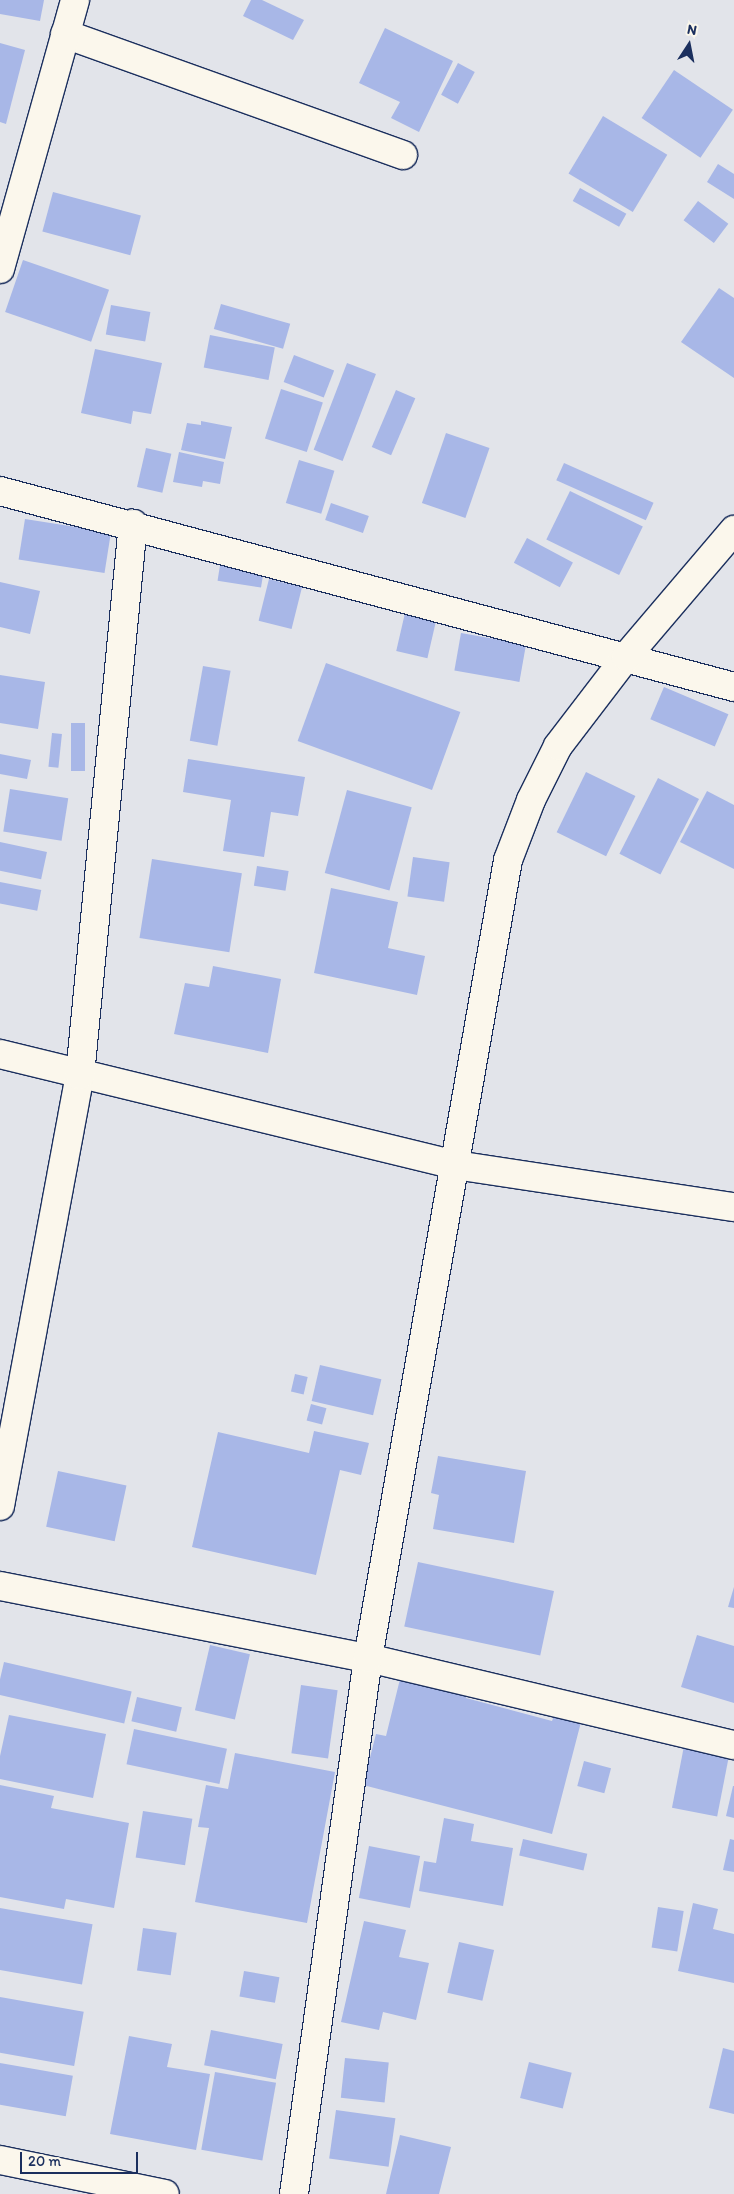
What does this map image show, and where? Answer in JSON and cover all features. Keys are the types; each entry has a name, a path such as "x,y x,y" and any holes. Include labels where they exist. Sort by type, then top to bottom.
{"street":[{"path":"0,268 75,0"},
{"path":"66,34 403,155"},
{"path":"0,491 133,524 734,687"},
{"path":"0,1506 80,1075 133,524"},
{"path":"294,2194 368,1658 508,860 530,800 558,746 626,657 734,530"},
{"path":"0,1054 455,1165 734,1207"},
{"path":"0,1586 368,1658 734,1746"},
{"path":"0,2160 165,2194"}],"building":[{"path":"0,0 44,0 40,21 0,14"},
{"path":"251,0 262,0 304,20 293,40 243,16"},
{"path":"385,28 453,61 419,132 391,118 400,102 359,83"},
{"path":"0,43 25,50 6,124 0,122"},
{"path":"458,63 475,72 458,104 441,95"},
{"path":"674,70 733,110 700,158 642,118"},
{"path":"603,116 667,155 633,212 568,173"},
{"path":"718,164 734,174 734,199 707,182"},
{"path":"580,188 626,214 619,227 573,201"},
{"path":"53,192 141,216 130,255 42,232"},
{"path":"698,201 728,224 714,243 684,220"},
{"path":"23,260 109,290 91,342 5,312"},
{"path":"719,288 734,298 734,378 681,342"},
{"path":"221,304 290,324 283,349 214,329"},
{"path":"111,305 150,312 145,341 106,335"},
{"path":"210,335 275,348 268,380 204,367"},
{"path":"95,349 162,363 151,414 133,411 131,424 81,413"},
{"path":"294,355 334,370 324,397 284,382"},
{"path":"347,363 376,374 343,461 314,450"},
{"path":"281,389 323,403 307,452 265,438"},
{"path":"396,390 415,398 391,455 372,447"},
{"path":"201,421 232,427 225,459 181,450 187,423 201,425"},
{"path":"446,433 489,448 465,518 422,503"},
{"path":"146,448 171,454 162,493 137,487"},
{"path":"179,452 224,462 220,484 203,481 202,487 173,482"},
{"path":"299,460 334,471 321,514 286,503"},
{"path":"564,463 654,503 646,520 556,480"},
{"path":"570,491 643,527 619,575 546,540"},
{"path":"331,503 369,516 363,533 325,520"},
{"path":"25,519 111,533 105,573 19,559"},
{"path":"527,538 573,562 560,587 514,563"},
{"path":"221,559 264,566 261,588 218,581"},
{"path":"269,579 302,587 292,629 259,621"},
{"path":"0,582 40,591 30,634 0,627"},
{"path":"405,613 436,620 427,658 396,651"},
{"path":"461,633 526,644 519,682 454,670"},
{"path":"326,663 460,712 432,790 298,741"},
{"path":"203,666 231,671 217,746 190,741"},
{"path":"0,675 45,682 38,729 0,723"},
{"path":"664,687 728,714 715,747 650,719"},
{"path":"71,723 85,723 85,771 71,771"},
{"path":"52,733 62,734 58,768 48,767"},
{"path":"0,754 31,760 27,779 0,774"},
{"path":"188,759 305,777 298,816 271,812 264,857 223,851 231,800 183,792"},
{"path":"586,772 635,796 606,856 557,832"},
{"path":"658,778 699,799 660,875 619,854"},
{"path":"10,789 68,798 62,841 3,831"},
{"path":"347,790 412,807 389,890 325,873"},
{"path":"707,791 734,805 734,869 680,842"},
{"path":"0,842 47,852 41,879 0,871"},
{"path":"413,857 450,862 444,902 407,897"},
{"path":"152,859 242,873 229,952 139,938"},
{"path":"257,866 289,871 285,891 254,886"},
{"path":"0,882 41,890 37,911 0,903"},
{"path":"331,888 398,902 388,948 425,956 417,995 314,973"},
{"path":"213,966 281,979 268,1053 174,1034 185,983 209,987"},
{"path":"320,1365 381,1379 373,1415 312,1401"},
{"path":"295,1374 308,1377 304,1394 291,1392"},
{"path":"311,1404 326,1408 322,1425 307,1420"},
{"path":"314,1431 369,1443 361,1475 340,1470 316,1575 192,1547 218,1432 309,1453"},
{"path":"438,1456 526,1471 514,1543 433,1529 439,1495 431,1493"},
{"path":"58,1471 126,1486 115,1541 46,1527"},
{"path":"418,1562 554,1591 540,1655 404,1627"},
{"path":"734,1587 734,1608 728,1607"},
{"path":"697,1635 734,1646 734,1703 681,1687"},
{"path":"210,1645 250,1654 235,1720 195,1710"},
{"path":"4,1662 132,1691 124,1724 0,1695 0,1679"},
{"path":"401,1675 468,1692 466,1698 552,1721 554,1716 581,1722 552,1834 363,1785 376,1734 386,1736"},
{"path":"301,1685 338,1690 328,1758 291,1753"},
{"path":"137,1697 182,1707 176,1732 131,1721"},
{"path":"9,1715 106,1734 93,1798 0,1779 0,1756"},
{"path":"134,1729 227,1749 219,1784 127,1764"},
{"path":"684,1746 729,1755 717,1817 672,1808"},
{"path":"235,1753 335,1772 307,1923 195,1902 209,1828 198,1827 206,1785 228,1789"},
{"path":"584,1761 611,1768 604,1793 577,1786"},
{"path":"0,1785 54,1796 51,1808 129,1823 114,1908 66,1899 64,1909 0,1897"},
{"path":"734,1786 734,1818 726,1816"},
{"path":"143,1811 192,1819 185,1865 136,1857"},
{"path":"444,1818 474,1824 471,1841 513,1848 503,1906 419,1891 424,1861 436,1863"},
{"path":"523,1839 587,1854 583,1870 519,1856"},
{"path":"730,1839 734,1840 734,1872 723,1870"},
{"path":"369,1846 420,1856 410,1908 359,1898"},
{"path":"693,1903 718,1909 713,1929 734,1934 734,1983 678,1971"},
{"path":"658,1907 684,1911 677,1952 652,1947"},
{"path":"0,1908 93,1924 82,1984 0,1970"},
{"path":"364,1921 406,1930 399,1957 429,1963 416,2020 383,2012 379,2030 341,2022"},
{"path":"143,1928 177,1933 171,1975 137,1971"},
{"path":"459,1942 494,1950 482,2001 447,1993"},
{"path":"244,1971 279,1977 275,2003 239,1997"},
{"path":"0,1997 84,2012 74,2066 0,2053"},
{"path":"211,2030 283,2044 276,2079 204,2065"},
{"path":"129,2036 172,2044 167,2067 210,2074 196,2150 110,2134"},
{"path":"723,2048 734,2051 734,2114 709,2108"},
{"path":"345,2058 389,2063 385,2102 341,2098"},
{"path":"529,2062 572,2073 563,2109 520,2098"},
{"path":"0,2063 73,2076 66,2116 0,2105"},
{"path":"215,2072 276,2083 262,2161 201,2150"},
{"path":"336,2110 395,2118 389,2167 329,2159"},
{"path":"400,2135 451,2147 439,2194 386,2194"}]}
